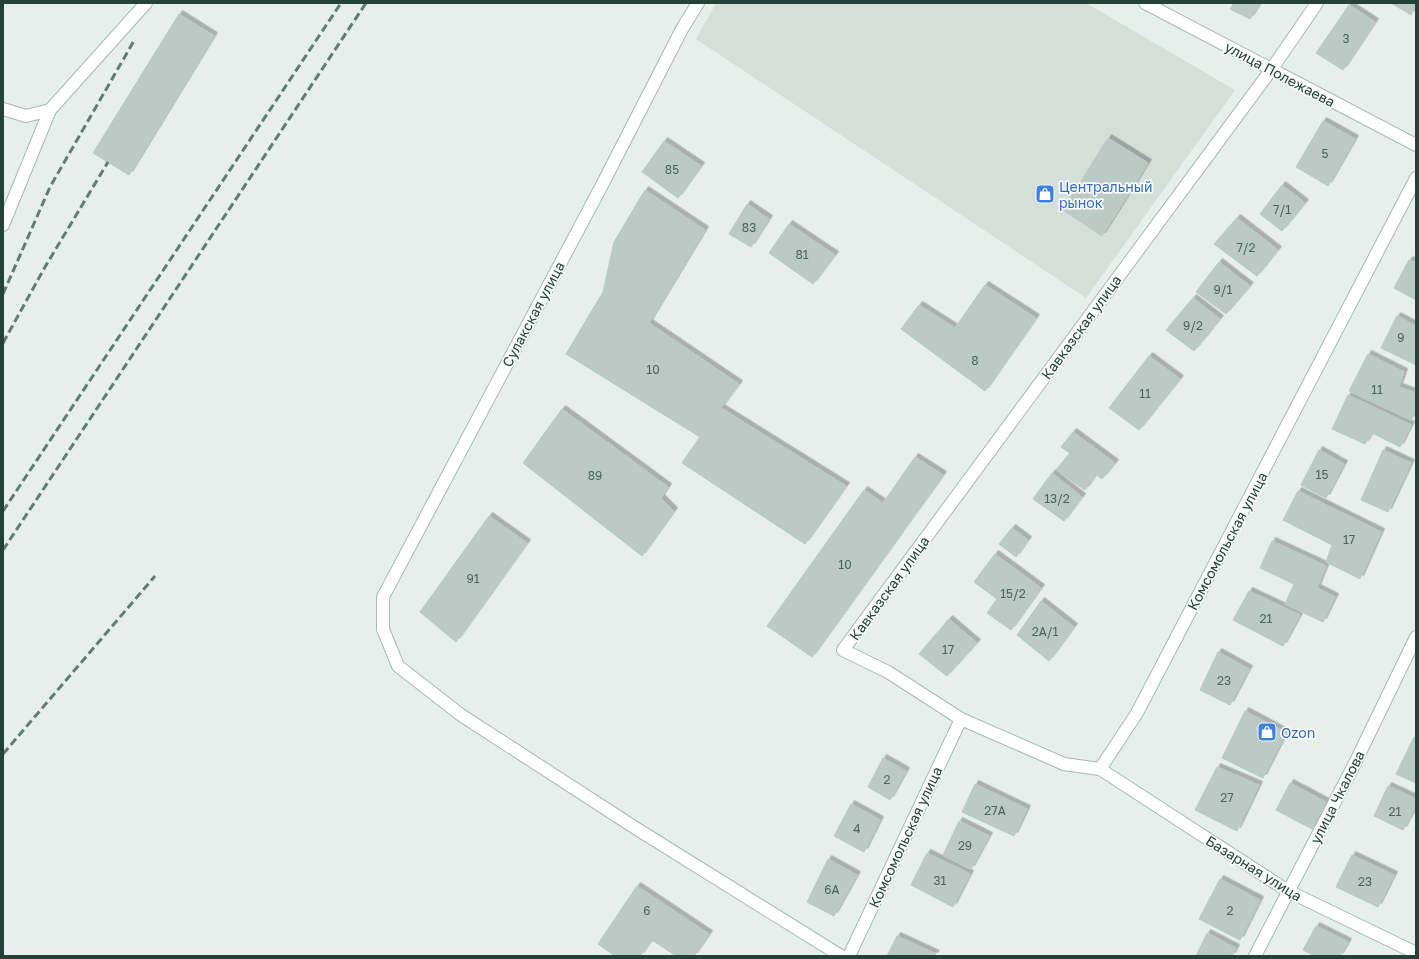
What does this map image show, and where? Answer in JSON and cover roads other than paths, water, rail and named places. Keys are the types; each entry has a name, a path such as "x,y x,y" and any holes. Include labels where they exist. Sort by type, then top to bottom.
{"street":[{"path":"3,225 50,110 146,3"},
{"name":"Сулакская улица","path":"698,3 682,29 601,187 383,597 383,629 398,666 461,715 637,829 841,956"},
{"name":"улица Полежаева","path":"1145,3 1416,145"},
{"name":"Кавказская улица","path":"961,719 888,672 843,650 1271,70 1317,3"},
{"path":"3,109 26,116 50,110"},
{"name":"Комсомольская улица","path":"1100,769 1137,713 1416,178"},
{"name":"улица Чкалова","path":"1255,956 1355,763 1416,638"},
{"path":"961,719 1064,764 1100,769"},
{"name":"Комсомольская улица","path":"848,956 961,719"},
{"name":"Базарная улица","path":"1100,769 1288,891 1416,952"}],"railway":[{"path":"3,511 341,3"},
{"path":"3,550 366,3"},
{"path":"3,294 50,187 135,39"},
{"path":"3,343 45,267 108,162"},
{"path":"3,754 155,576"}],"place":[{"name":"Центральный рынок","path":"1045,194"},
{"name":"Ozon","path":"1267,732"}]}
